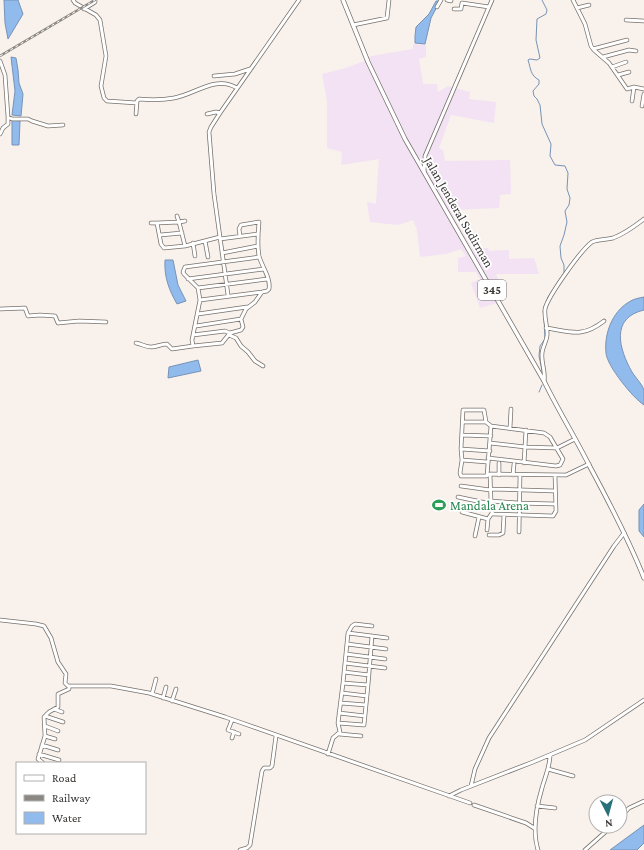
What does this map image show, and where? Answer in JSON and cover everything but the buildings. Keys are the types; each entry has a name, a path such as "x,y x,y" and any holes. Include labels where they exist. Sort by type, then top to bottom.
{"main road":[{"name":"Jalan Jenderal Sudirman","path":"343,0 353,26 405,139 544,381 557,408 589,464 624,533 644,578"}],"street":[{"path":"73,0 84,9 96,15 100,20 106,56 101,84 104,98 106,101 137,103"},
{"path":"84,9 95,0"},
{"path":"228,295 213,190 209,132 237,88 299,0"},
{"path":"353,26 386,19 388,17 389,0"},
{"path":"438,8 441,0"},
{"path":"447,0 451,0"},
{"path":"424,172 426,156 492,0"},
{"path":"573,0 587,29 591,46 603,57 618,75 627,89 626,94"},
{"path":"454,9 461,9 462,3 489,7"},
{"path":"577,8 589,4"},
{"path":"626,20 644,21"},
{"path":"593,49 627,40"},
{"path":"603,57 629,50 636,52"},
{"path":"0,61 6,75 8,117 8,124 3,128 0,134"},
{"path":"612,67 626,62"},
{"path":"214,76 235,74 250,69"},
{"path":"618,75 629,72"},
{"path":"136,114 137,101 139,99 154,100 180,96 210,84 231,85 237,88"},
{"path":"627,89 634,87 644,89"},
{"path":"632,101 634,87"},
{"path":"642,106 644,94"},
{"path":"207,114 216,112 220,113"},
{"path":"8,117 28,118 32,121 48,126 63,125"},
{"path":"417,159 426,156"},
{"path":"177,216 185,246"},
{"path":"544,381 545,375 542,351 547,336 545,314 549,298 580,254 594,241 614,237 644,219"},
{"path":"151,223 185,221"},
{"path":"200,300 228,295 262,292 269,289 269,283 259,257 259,222 241,225 239,229 240,236"},
{"path":"157,223 161,244 164,248 185,246 220,238 258,234"},
{"path":"160,235 182,234"},
{"path":"205,241 208,257"},
{"path":"193,243 196,256"},
{"path":"222,252 258,246"},
{"path":"193,346 193,335 200,300 198,288 183,272 185,267 259,257"},
{"path":"188,279 264,269"},
{"path":"198,288 267,279"},
{"path":"198,314 247,307 255,302 262,292"},
{"path":"136,344 143,344 146,347 153,347 160,344 167,344 172,349 222,343 230,334 243,328 241,319 247,307"},
{"path":"0,309 25,308 28,316 54,316 58,323 80,321 106,322"},
{"path":"196,326 241,319"},
{"path":"546,328 581,333 594,328 604,321"},
{"path":"193,335 225,331 236,338 241,346 255,361 263,366"},
{"path":"510,428 511,409"},
{"path":"486,422 484,410 463,410 461,476 486,476 490,450 491,426"},
{"path":"463,422 486,422 491,426 544,432 550,437 563,459 558,465 488,458"},
{"path":"524,462 526,430"},
{"path":"462,435 491,436"},
{"path":"490,443 525,447 557,448 575,439"},
{"path":"461,449 490,450"},
{"path":"462,460 487,462"},
{"path":"498,474 499,463"},
{"path":"513,475 514,464"},
{"path":"487,530 488,519 492,513 489,475 569,474 589,464"},
{"path":"519,532 520,475"},
{"path":"492,513 520,516 553,516 555,513 555,475"},
{"path":"461,486 490,490 555,492"},
{"path":"458,497 491,502 555,504"},
{"path":"462,512 488,519"},
{"path":"489,535 499,535 503,533 504,515"},
{"path":"475,536 479,517"},
{"path":"471,786 475,769 489,738 614,546 624,533"},
{"path":"0,620 44,626 51,638 58,662 66,674 65,684 69,686 111,686 152,694 232,720 470,803"},
{"path":"339,734 338,723 348,633 355,624 372,626"},
{"path":"348,633 387,638"},
{"path":"338,723 364,725 372,636"},
{"path":"347,644 386,648"},
{"path":"346,654 385,659"},
{"path":"345,663 385,668"},
{"path":"344,672 369,675"},
{"path":"152,694 156,679"},
{"path":"343,683 368,686"},
{"path":"42,762 38,759 45,736 45,716 58,707 58,694 69,689 69,686"},
{"path":"163,698 166,687"},
{"path":"172,701 176,689"},
{"path":"342,693 367,696"},
{"path":"449,796 585,740 644,700"},
{"path":"341,703 366,705"},
{"path":"54,709 62,712"},
{"path":"339,713 365,716"},
{"path":"45,716 63,722"},
{"path":"232,720 228,730 239,734"},
{"path":"45,726 58,730"},
{"path":"232,738 234,732"},
{"path":"328,754 333,738 339,734 361,736"},
{"path":"45,736 55,739"},
{"path":"240,850 247,848 250,845 262,771 264,768 270,768 272,766 276,736"},
{"path":"42,745 58,750"},
{"path":"39,754 59,760"},
{"path":"538,850 534,828 537,806 548,769 550,755"},
{"path":"548,769 572,776"},
{"path":"628,809 644,801"},
{"path":"474,805 526,823 534,828"},
{"path":"537,806 555,808"},
{"path":"585,850 603,834"}],"shaded area":[{"path":"413,44 426,45 426,57 419,59 423,84 437,84 438,92 448,86 470,92 469,99 496,102 494,123 451,115 439,148 443,150 445,161 510,160 511,194 500,195 499,208 450,210 472,249 488,248 489,251 509,250 509,259 534,258 539,274 496,274 501,287 498,291 504,301 480,308 471,283 480,279 476,272 458,272 458,258 466,256 461,249 446,254 420,257 417,230 413,220 398,225 370,222 367,202 376,204 379,159 341,165 342,152 327,148 327,101 322,74 346,68 364,61 371,56 413,49"}],"water":[{"path":"4,0 18,0 23,14 8,39 5,23"},
{"path":"436,1 440,1 431,18 425,44 415,43 416,27 429,14"},
{"path":"11,57 16,58 19,83 23,94 21,116 12,115 15,91"},
{"path":"12,120 20,121 19,145 12,145"},
{"path":"165,260 173,260 178,285 186,301 177,304 174,299 166,278"},
{"path":"644,297 644,310 633,314 626,320 620,335 621,344 627,363 644,390 644,405 627,389 607,359 606,338 610,324 623,306 631,301"},
{"path":"198,360 201,371 168,378 169,367"},
{"path":"644,504 644,537 639,531 639,510"},
{"path":"644,825 644,843 637,850 610,850"}],"waterway":[{"path":"542,0 547,10 546,14 537,19 536,40 540,58 537,60 528,60 532,74 539,80 539,84 533,91 534,96 540,105 542,124 551,144 550,156 555,165 565,166 568,173 567,189 570,198 569,205 565,211 567,222 560,246 564,273 548,297 543,312"},
{"path":"543,375 539,356 540,346 545,339 544,317"},
{"path":"539,392 542,385"}],"railway":[{"path":"0,56 95,0"}],"place":[{"name":"Mandala Arena","path":"439,505"}]}
